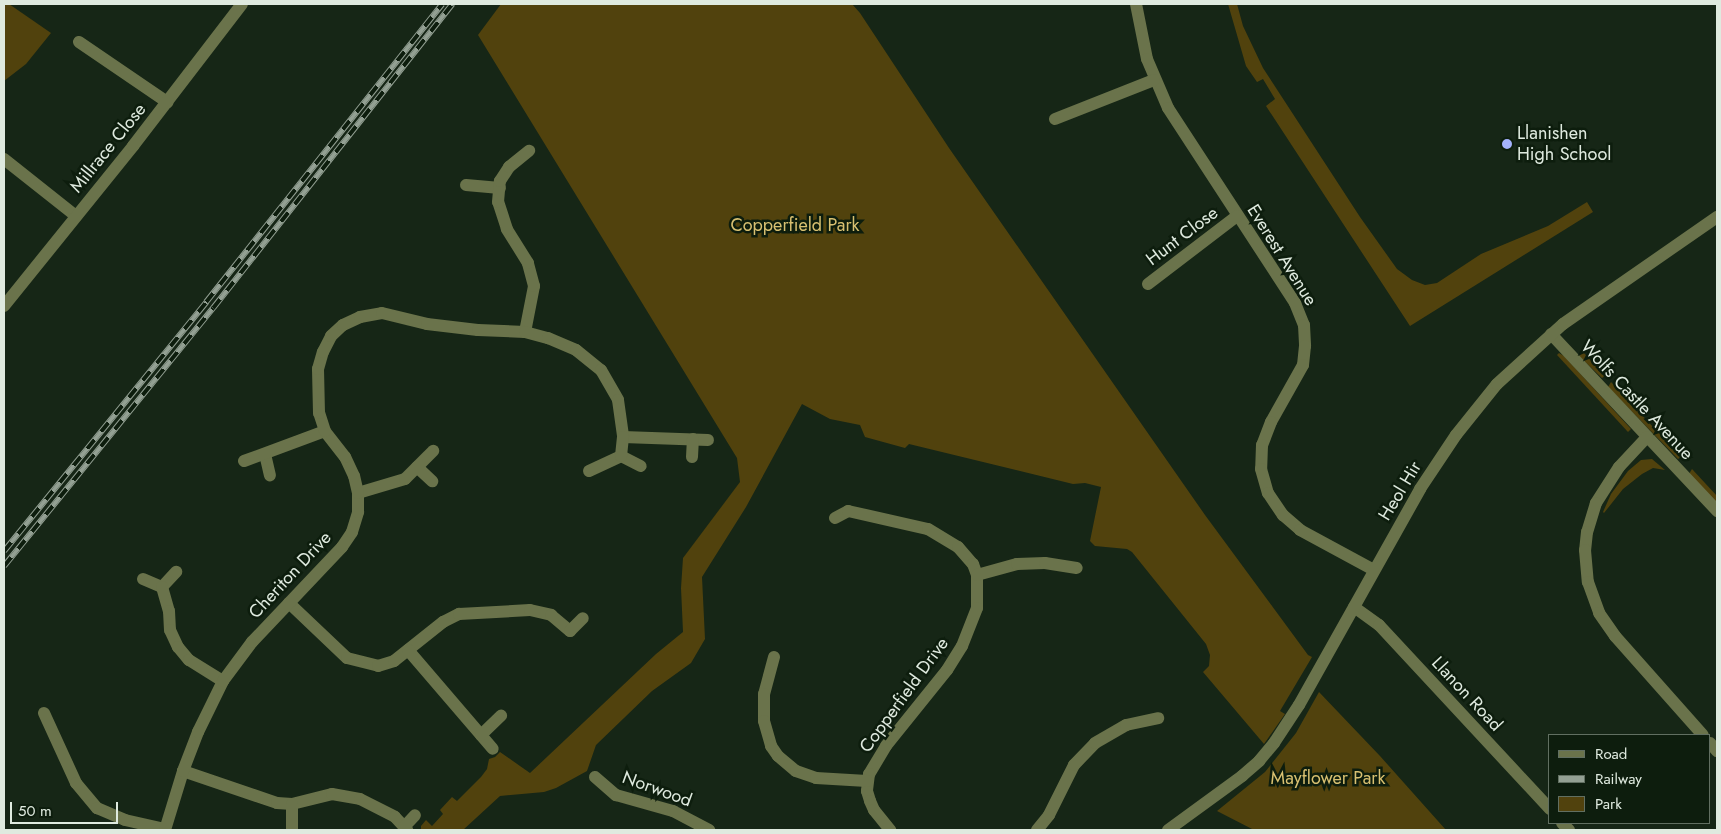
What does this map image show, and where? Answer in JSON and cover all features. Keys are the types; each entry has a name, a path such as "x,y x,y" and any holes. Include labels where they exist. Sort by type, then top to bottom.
{"street":[{"name":"Millrace Close","path":"4,306 167,102 242,4"},
{"name":"Everest Avenue","path":"1136,4 1143,45 1154,80 1178,125 1294,303 1304,325 1305,356 1300,374 1271,422 1262,445 1261,469 1268,493 1283,516 1300,530 1374,570"},
{"name":"Millrace Close","path":"79,42 167,102"},
{"path":"1055,119 1154,80"},
{"path":"524,332 534,286 528,263 507,229 498,202 500,181 508,166 529,151"},
{"name":"Millrace Close","path":"4,159 76,216"},
{"path":"466,185 500,188"},
{"name":"Hunt Close","path":"1148,284 1238,216"},
{"name":"Heol Hir","path":"1168,830 1242,776 1263,756 1294,713 1420,489 1470,416 1497,384 1551,334 1717,218"},
{"name":"Cheriton Drive","path":"165,830 183,771 198,732 223,681 252,642 342,547 352,532 358,512 358,493 354,476 345,457 325,431 319,413 318,369 322,352 330,336 343,325 360,317 382,313 427,324 478,330 524,332 548,338 576,350 601,370 618,400 623,437 622,456"},
{"name":"Wolfs Castle Avenue","path":"1551,334 1717,511"},
{"path":"244,461 325,431"},
{"path":"623,437 708,440"},
{"path":"1647,437 1619,467 1596,503 1587,532 1585,550 1588,582 1598,613 1702,734"},
{"path":"692,457 693,439"},
{"path":"358,493 405,480 432,452"},
{"path":"265,454 270,475"},
{"path":"589,471 622,456 640,466"},
{"path":"417,467 432,481"},
{"path":"835,518 848,511 928,528 958,547 973,564 977,575 1017,564 1045,563 1077,568"},
{"path":"162,586 176,572"},
{"name":"Copperfield Drive","path":"890,830 874,810 867,791 867,781 872,767 886,746 947,670 962,646 977,608 977,575"},
{"path":"143,578 162,586"},
{"path":"162,586 169,612 170,630 178,647 189,660 223,681"},
{"path":"289,603 347,658 378,666 394,661 443,622 460,614 530,610 551,615 570,631 583,618"},
{"name":"Llanon Road","path":"1354,607 1379,625 1548,807"},
{"path":"408,650 493,749"},
{"path":"774,657 764,694 764,721 771,746 778,756 796,771 816,778 867,781"},
{"path":"44,713 76,783 84,795 97,808 123,825 165,830"},
{"path":"481,735 501,716"},
{"path":"1037,830 1049,815 1074,765 1095,743 1126,725 1158,718"},
{"path":"183,771 256,798 292,804 332,794 360,799 395,818 405,828 415,815"},
{"name":"Norwood","path":"595,777 616,795 673,811 709,830"},
{"path":"292,804 292,830"}],"green space":[{"path":"4,4 9,4 51,33 26,64 4,81"},
{"name":"Copperfield Park","path":"501,4 852,4 860,13 949,148 1205,515 1308,655 1312,657 1280,711 1285,714 1264,744 1203,672 1209,666 1210,655 1206,644 1132,552 1127,549 1095,546 1090,541 1101,487 1085,483 1073,484 909,444 905,448 865,437 860,425 830,419 802,404 746,507 702,577 705,639 691,663 652,691 596,745 587,771 556,788 544,792 500,796 463,830 421,830 421,826 426,820 432,826 443,814 440,810 452,797 457,801 481,777 487,769 489,759 495,757 500,752 530,773 656,654 683,632 681,588 683,558 740,482 737,458 478,35"},
{"path":"1228,4 1237,4 1243,26 1263,68 1360,217 1397,269 1412,280 1425,285 1437,283 1481,254 1548,226 1587,202 1593,212 1410,326 1266,106 1275,99 1263,79 1257,82 1246,66"},
{"path":"1583,352 1605,376 1602,378 1579,356"},
{"path":"1559,353 1564,356 1631,429 1628,432 1557,355"},
{"path":"1611,382 1681,457 1678,459 1608,387"},
{"path":"1652,459 1665,470 1653,468 1642,474 1623,489 1604,513 1611,494 1628,471 1641,460"},
{"path":"1692,469 1717,496 1717,504 1689,474"},
{"name":"Mayflower Park","path":"1319,692 1380,756 1446,830 1254,830 1217,811 1265,772 1296,733"}],"railway":[{"path":"4,551 206,302 442,4"},
{"path":"4,566 213,308 452,4"}],"place":[{"name":"Llanishen High School","path":"1507,144"}]}
